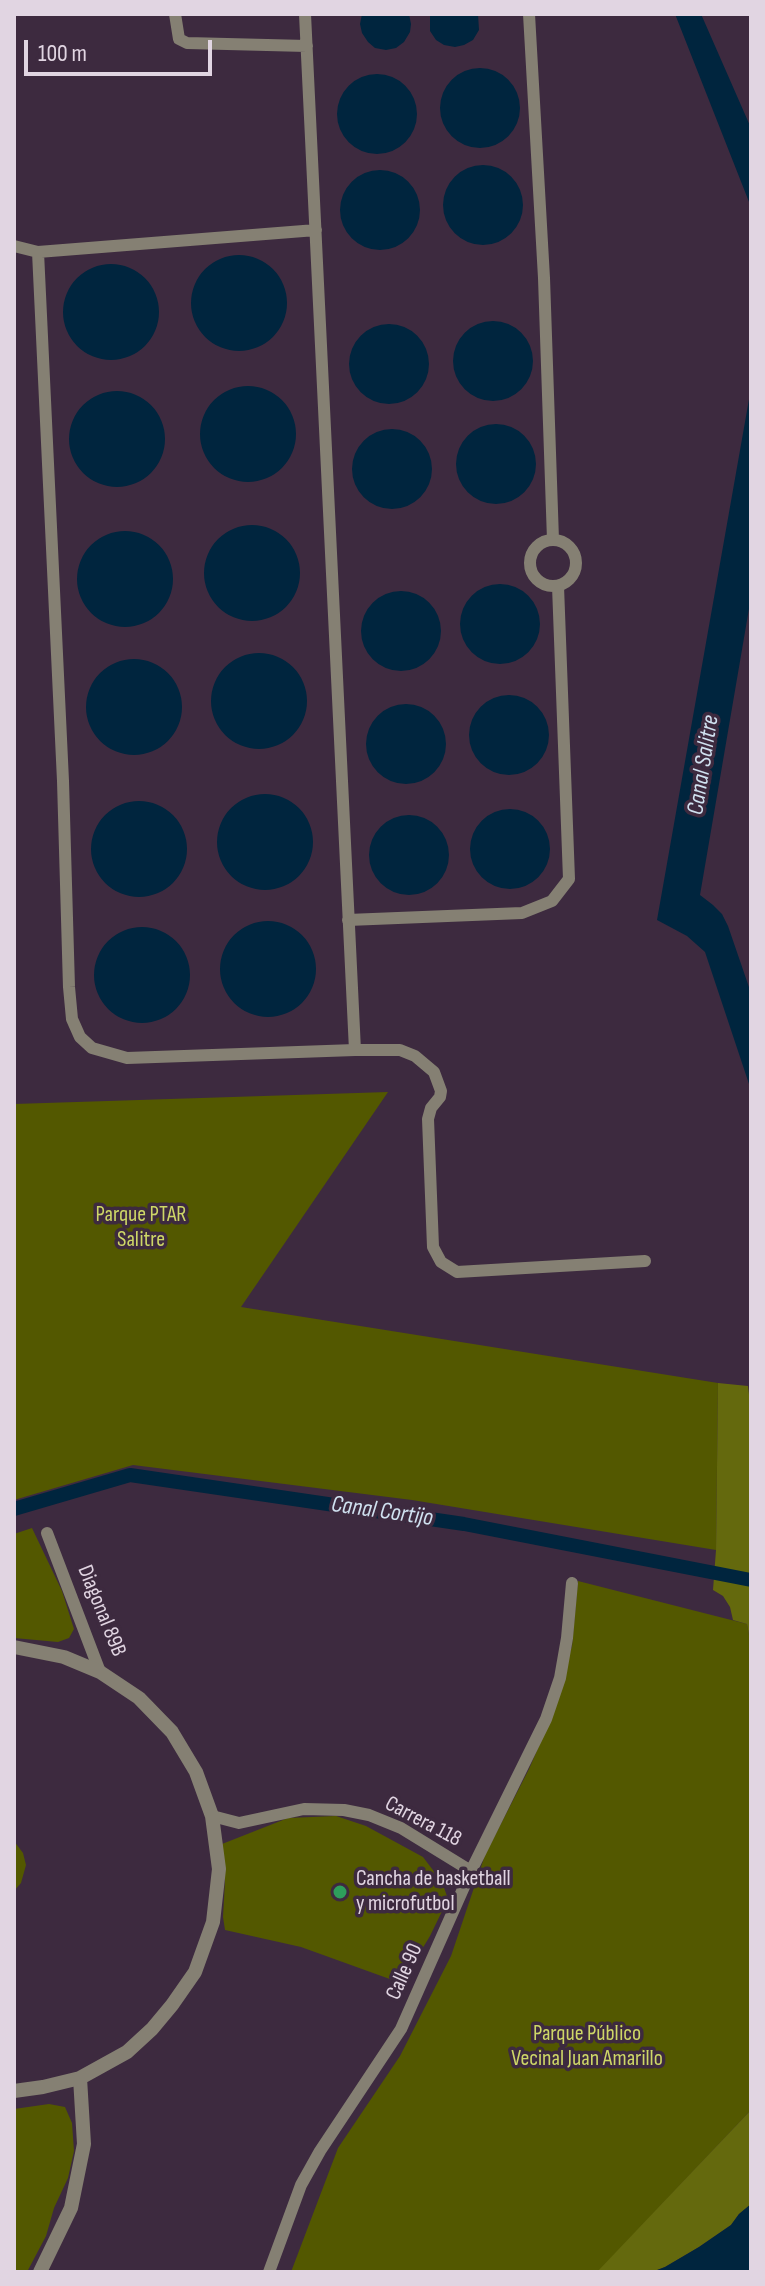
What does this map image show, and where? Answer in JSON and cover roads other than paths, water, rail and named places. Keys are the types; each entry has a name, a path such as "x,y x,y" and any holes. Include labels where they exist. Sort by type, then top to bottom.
{"street":[{"path":"175,14 179,39 187,43 307,46"},
{"path":"305,14 355,1050"},
{"path":"529,14 544,264 553,540"},
{"path":"14,246 38,252 316,230"},
{"path":"38,252 63,781 69,987 72,1019 80,1037 92,1048 127,1058 400,1050 415,1056 434,1072 439,1084 440,1097 431,1108 428,1119 433,1247 441,1262 457,1272 645,1261"},
{"path":"553,540 569,546 576,561 572,577 558,586 541,583 531,570 533,553 545,542 553,540"},
{"path":"348,920 522,913 552,901 569,879 558,586"},
{"name":"Diagonal 89B","path":"14,2091 80,2078 127,2052 152,2029 195,1972 213,1922 219,1869 212,1816 196,1772 172,1732 139,1698 100,1672 47,1533"},
{"name":"Calle 90","path":"269,2272 301,2185 401,2029 471,1871 546,1719 563,1665 572,1583"},
{"path":"14,1647 64,1657 100,1672"},
{"name":"Carrera 118","path":"212,1816 239,1823 304,1809 344,1810 369,1815 401,1828 471,1871"},
{"path":"40,2272 71,2208 84,2144 80,2078"}],"water":[{"path":"362,14 409,14 410,32 396,48 375,48 362,33"},
{"path":"430,14 478,14 479,30 473,40 464,45 444,45 430,31"},
{"path":"675,14 701,14 751,128 751,207"},
{"path":"480,68 495,71 508,80 517,93 520,108 517,123 508,136 495,145 480,148 465,145 452,136 443,123 440,108 443,93 452,80 465,71"},
{"path":"377,74 392,77 405,86 414,99 417,114 414,129 405,142 392,151 377,154 362,151 349,142 340,129 337,114 340,99 349,86 362,77"},
{"path":"483,165 498,168 511,177 520,190 523,205 520,220 511,233 498,242 483,245 468,242 455,233 446,220 443,205 446,190 455,177 468,168"},
{"path":"380,170 395,173 408,182 417,195 420,210 417,225 408,238 395,247 380,250 365,247 352,238 343,225 340,210 343,195 352,182 365,173"},
{"path":"239,255 257,259 273,269 283,285 287,303 283,321 273,337 257,347 239,351 221,347 205,337 195,321 191,303 195,285 205,269 221,259"},
{"path":"111,264 129,268 145,278 155,294 159,312 155,330 145,346 129,356 111,360 93,356 77,346 67,330 63,312 67,294 77,278 93,268"},
{"path":"493,321 508,324 521,333 530,346 533,361 530,376 521,389 508,398 493,401 478,398 465,389 456,376 453,361 456,346 465,333 478,324"},
{"path":"389,324 404,327 417,336 426,349 429,364 426,379 417,392 404,401 389,404 374,401 361,392 352,379 349,364 352,349 361,336 374,327"},
{"path":"248,386 266,390 282,400 292,416 296,434 292,452 282,468 266,478 248,482 230,478 214,468 204,452 200,434 204,416 214,400 230,390"},
{"name":"Canal Salitre","path":"751,388 751,597 700,895 722,914 751,993 751,1090 705,952 687,936 657,920"},
{"path":"117,391 135,395 151,405 161,421 165,439 161,457 151,473 135,483 117,487 99,483 83,473 73,457 69,439 73,421 83,405 99,395"},
{"path":"496,424 511,427 524,436 533,449 536,464 533,479 524,492 511,501 496,504 481,501 468,492 459,479 456,464 459,449 468,436 481,427"},
{"path":"392,429 407,432 420,441 429,454 432,469 429,484 420,497 407,506 392,509 377,506 364,497 355,484 352,469 355,454 364,441 377,432"},
{"path":"252,525 270,529 286,539 296,555 300,573 296,591 286,607 270,617 252,621 234,617 218,607 208,591 204,573 208,555 218,539 234,529"},
{"path":"125,531 143,535 159,545 169,561 173,579 169,597 159,613 143,623 125,627 107,623 91,613 81,597 77,579 81,561 91,545 107,535"},
{"path":"500,584 515,587 528,596 537,609 540,624 537,639 528,652 515,661 500,664 485,661 472,652 463,639 460,624 463,609 472,596 485,587"},
{"path":"401,591 416,594 429,603 438,616 441,631 438,646 429,659 416,668 401,671 386,668 373,659 364,646 361,631 364,616 373,603 386,594"},
{"path":"259,653 277,657 293,667 303,683 307,701 303,719 293,735 277,745 259,749 241,745 225,735 215,719 211,701 215,683 225,667 241,657"},
{"path":"134,659 152,663 168,673 178,689 182,707 178,725 168,741 152,751 134,755 116,751 100,741 90,725 86,707 90,689 100,673 116,663"},
{"path":"509,695 524,698 537,707 546,720 549,735 546,750 537,763 524,772 509,775 494,772 481,763 472,750 469,735 472,720 481,707 494,698"},
{"path":"406,704 421,707 434,716 443,729 446,744 443,759 434,772 421,781 406,784 391,781 378,772 369,759 366,744 369,729 378,716 391,707"},
{"path":"265,794 283,798 299,808 309,824 313,842 309,860 299,876 283,886 265,890 247,886 231,876 221,860 217,842 221,824 231,808 247,798"},
{"path":"139,801 157,805 173,815 183,831 187,849 183,867 173,883 157,893 139,897 121,893 105,883 95,867 91,849 95,831 105,815 121,805"},
{"path":"510,809 525,812 538,821 547,834 550,849 547,864 538,877 525,886 510,889 495,886 482,877 473,864 470,849 473,834 482,821 495,812"},
{"path":"409,815 424,818 437,827 446,840 449,855 446,870 437,883 424,892 409,895 394,892 381,883 372,870 369,855 372,840 381,827 394,818"},
{"path":"268,921 286,925 302,935 312,951 316,969 312,987 302,1003 286,1013 268,1017 250,1013 234,1003 224,987 220,969 224,951 234,935 250,925"},
{"path":"142,927 160,931 176,941 186,957 190,975 186,993 176,1009 160,1019 142,1023 124,1019 108,1009 98,993 94,975 98,957 108,941 124,931"},
{"path":"751,2204 751,2272 652,2272 699,2247 731,2225"}],"waterway":[{"name":"Canal Cortijo","path":"14,1509 130,1475 464,1524 751,1580"}],"place":[{"name":"Cancha de basketball y microfutbol","path":"340,1892"}],"park label":[{"name":"Parque PTAR Salitre","path":"141,1228"},
{"name":"Parque Público Vecinal Juan Amarillo","path":"587,2046"}]}
